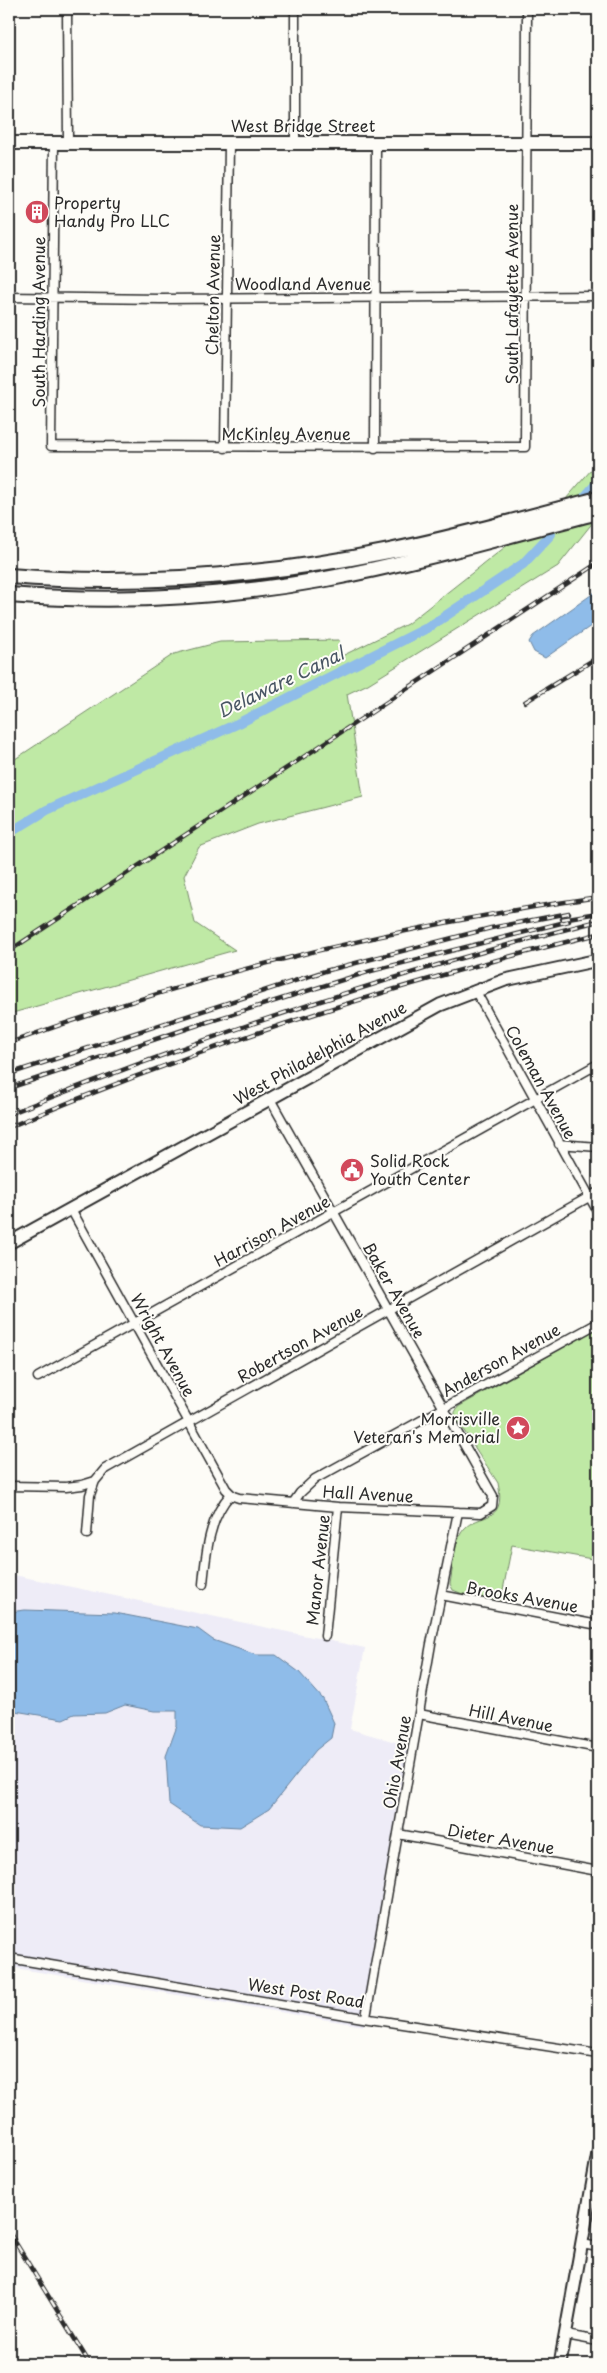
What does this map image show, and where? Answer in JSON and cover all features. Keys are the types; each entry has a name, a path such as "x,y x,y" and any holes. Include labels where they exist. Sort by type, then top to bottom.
{"highway":[{"path":"9,595 158,597 258,589 324,579 382,567 528,524 598,499"},
{"path":"9,576 133,579 255,571 387,552 598,512"}],"main road":[{"name":"West Bridge Street","path":"9,142 598,143"},
{"name":"West Philadelphia Avenue","path":"9,1243 440,1005 505,980 598,960"},
{"path":"560,2364 598,2153"}],"street":[{"path":"66,9 68,142"},
{"path":"295,9 295,143"},
{"name":"South Lafayette Avenue","path":"525,447 527,9"},
{"name":"South Harding Avenue","path":"51,442 54,142"},
{"path":"375,448 376,142"},
{"name":"Chelton Avenue","path":"225,448 229,143"},
{"name":"Woodland Avenue","path":"9,297 376,298 598,296"},
{"name":"McKinley Avenue","path":"51,442 51,446 225,448 525,447"},
{"name":"Coleman Avenue","path":"475,990 598,1212"},
{"name":"Harrison Avenue","path":"38,1377 598,1064"},
{"name":"Baker Avenue","path":"270,1099 445,1407 493,1496"},
{"path":"559,1144 598,1146"},
{"name":"Robertson Avenue","path":"95,1481 105,1469 598,1192"},
{"name":"Wright Avenue","path":"71,1209 231,1494"},
{"name":"Anderson Avenue","path":"293,1503 300,1493 315,1479 598,1323"},
{"path":"9,1486 66,1487 95,1481"},
{"path":"87,1534 90,1495 95,1481"},
{"path":"203,1584 208,1548 215,1518 231,1494"},
{"name":"Hall Avenue","path":"231,1494 239,1498 338,1507 458,1512 487,1511 492,1506 493,1496"},
{"name":"Manor Avenue","path":"325,1636 338,1507"},
{"name":"Ohio Avenue","path":"366,2017 440,1596 458,1512"},
{"name":"Brooks Avenue","path":"440,1596 598,1625"},
{"name":"Hill Avenue","path":"419,1714 598,1748"},
{"name":"Dieter Avenue","path":"398,1834 598,1871"},
{"name":"West Post Road","path":"9,1958 598,2054"},
{"path":"582,2244 598,2247"},
{"path":"566,2335 598,2341"}],"shaded area":[{"path":"9,1574 365,1648 350,1729 413,1747 364,2026 9,1967"}],"green space":[{"path":"598,462 598,516 558,566 368,684 347,694 363,797 258,824 199,847 184,876 195,923 235,950 9,1014 9,763 174,654 220,642 339,640 342,656 407,624 565,500"},
{"path":"598,1328 598,1560 512,1545 501,1600 465,1595 453,1590 450,1584 460,1535 473,1522 494,1513 498,1507 500,1497 498,1483 455,1417 455,1412 458,1407"}],"water":[{"path":"598,590 598,621 545,658 534,652 529,642 533,636"},
{"path":"25,1610 115,1613 198,1629 213,1640 256,1655 276,1655 299,1672 323,1699 334,1723 331,1738 316,1750 269,1809 240,1827 200,1825 169,1804 166,1756 177,1726 177,1711 154,1711 125,1705 105,1713 74,1714 63,1719 9,1710 9,1612"}],"waterway":[{"name":"Delaware Canal","path":"583,499 598,482"},
{"name":"Delaware Canal","path":"9,833 47,810 239,723 429,627 523,564 551,534"}],"railway":[{"path":"9,951 598,563"},
{"path":"525,702 598,657"},
{"path":"9,1043 153,995 300,955 448,922 598,897"},
{"path":"9,1074 325,971 491,928 569,913"},
{"path":"562,919 598,913"},
{"path":"9,1088 201,1024 371,971 569,921"},
{"path":"9,1114 154,1059 300,1008 448,962 598,921"},
{"path":"9,1127 153,1070 300,1019 448,974 598,934"},
{"path":"9,2232 90,2364"}],"place":[{"name":"Property Handy Pro LLC","path":"37,212"},
{"name":"Solid Rock Youth Center","path":"352,1170"},
{"name":"Morrisville Veteran's Memorial","path":"518,1428"}]}
